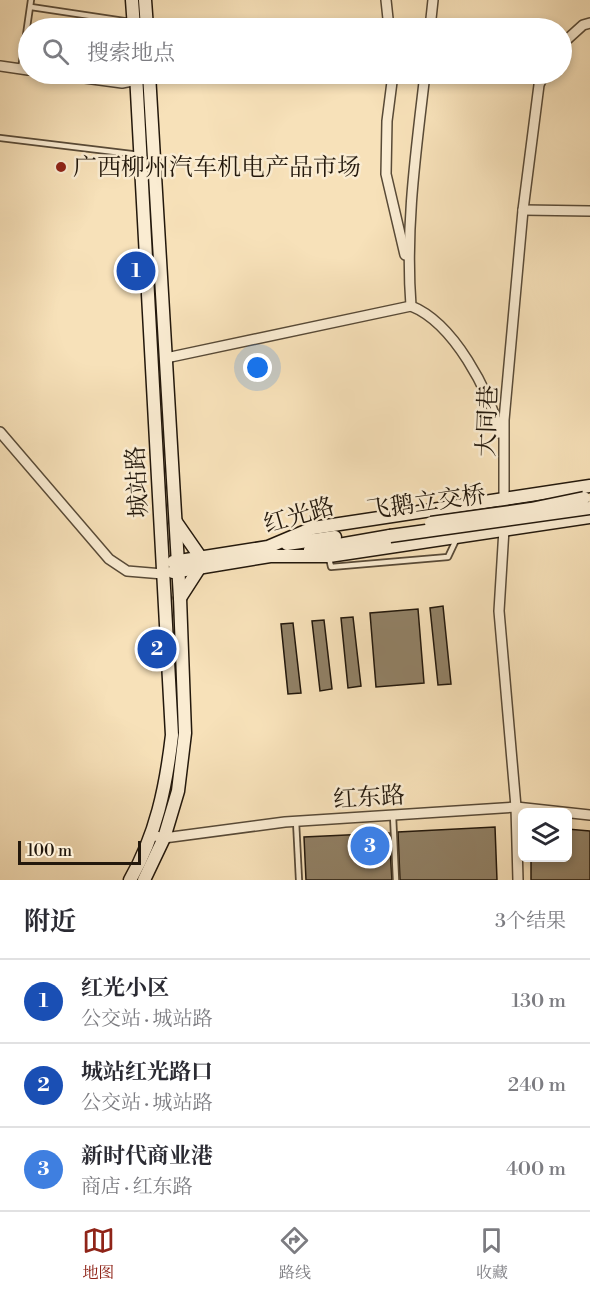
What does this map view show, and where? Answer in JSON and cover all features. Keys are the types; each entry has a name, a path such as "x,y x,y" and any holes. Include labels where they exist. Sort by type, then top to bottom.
{"main road":[{"path":"132,0 133,18"},
{"path":"145,0 146,18"},
{"name":"城站路","path":"130,880 151,835 165,790 172,735 136,84"},
{"name":"城站路","path":"144,880 164,838 178,791 185,734 176,522 150,84"},
{"name":"红光路","path":"269,552 314,528 590,486"},
{"name":"飞鹅立交桥","path":"269,552 531,509 590,497"},
{"name":"飞鹅立交桥","path":"389,533 590,508"},
{"name":"红光路","path":"163,569 269,552 329,556 590,517"},
{"path":"176,522 201,562 180,598"}],"street":[{"path":"386,0 388,18"},
{"path":"431,18 433,0"},
{"path":"572,34 583,25 590,23"},
{"path":"0,66 18,68"},
{"path":"392,84 387,121 386,174 408,269"},
{"path":"411,306 408,269 410,205 424,84"},
{"name":"大同巷","path":"518,880 516,807 499,611 504,529 504,420 523,210 539,84"},
{"path":"523,210 590,211"},
{"path":"166,358 411,306 426,312 458,348 480,379 493,405 504,447"},
{"path":"0,432 109,559 127,571 163,569"},
{"name":"红东路","path":"151,835 164,838 296,821 516,807 590,815"}],"lane":[{"path":"30,18 31,0"},
{"path":"31,6 96,18"},
{"path":"0,138 141,155"},
{"path":"329,556 331,567 448,557 458,537"},
{"path":"393,814 396,880"},
{"path":"296,821 299,880"}],"building":[{"path":"443,606 451,684 438,685 430,608"},
{"path":"418,609 424,683 376,687 370,613"},
{"path":"353,617 361,686 348,688 341,618"},
{"path":"324,620 332,689 320,691 312,621"},
{"path":"293,623 301,693 288,694 281,624"},
{"path":"495,827 497,880 400,880 398,832"},
{"path":"572,829 590,831 590,880 531,880 531,862 572,862"},
{"path":"389,833 392,880 306,880 304,837"}],"place":[{"name":"广西柳州汽车机电产品市场","path":"61,167"},
{"name":"红光小区","path":"136,271"},
{"name":"城站红光路口","path":"157,649"},
{"name":"新时代商业港","path":"370,846"}]}
